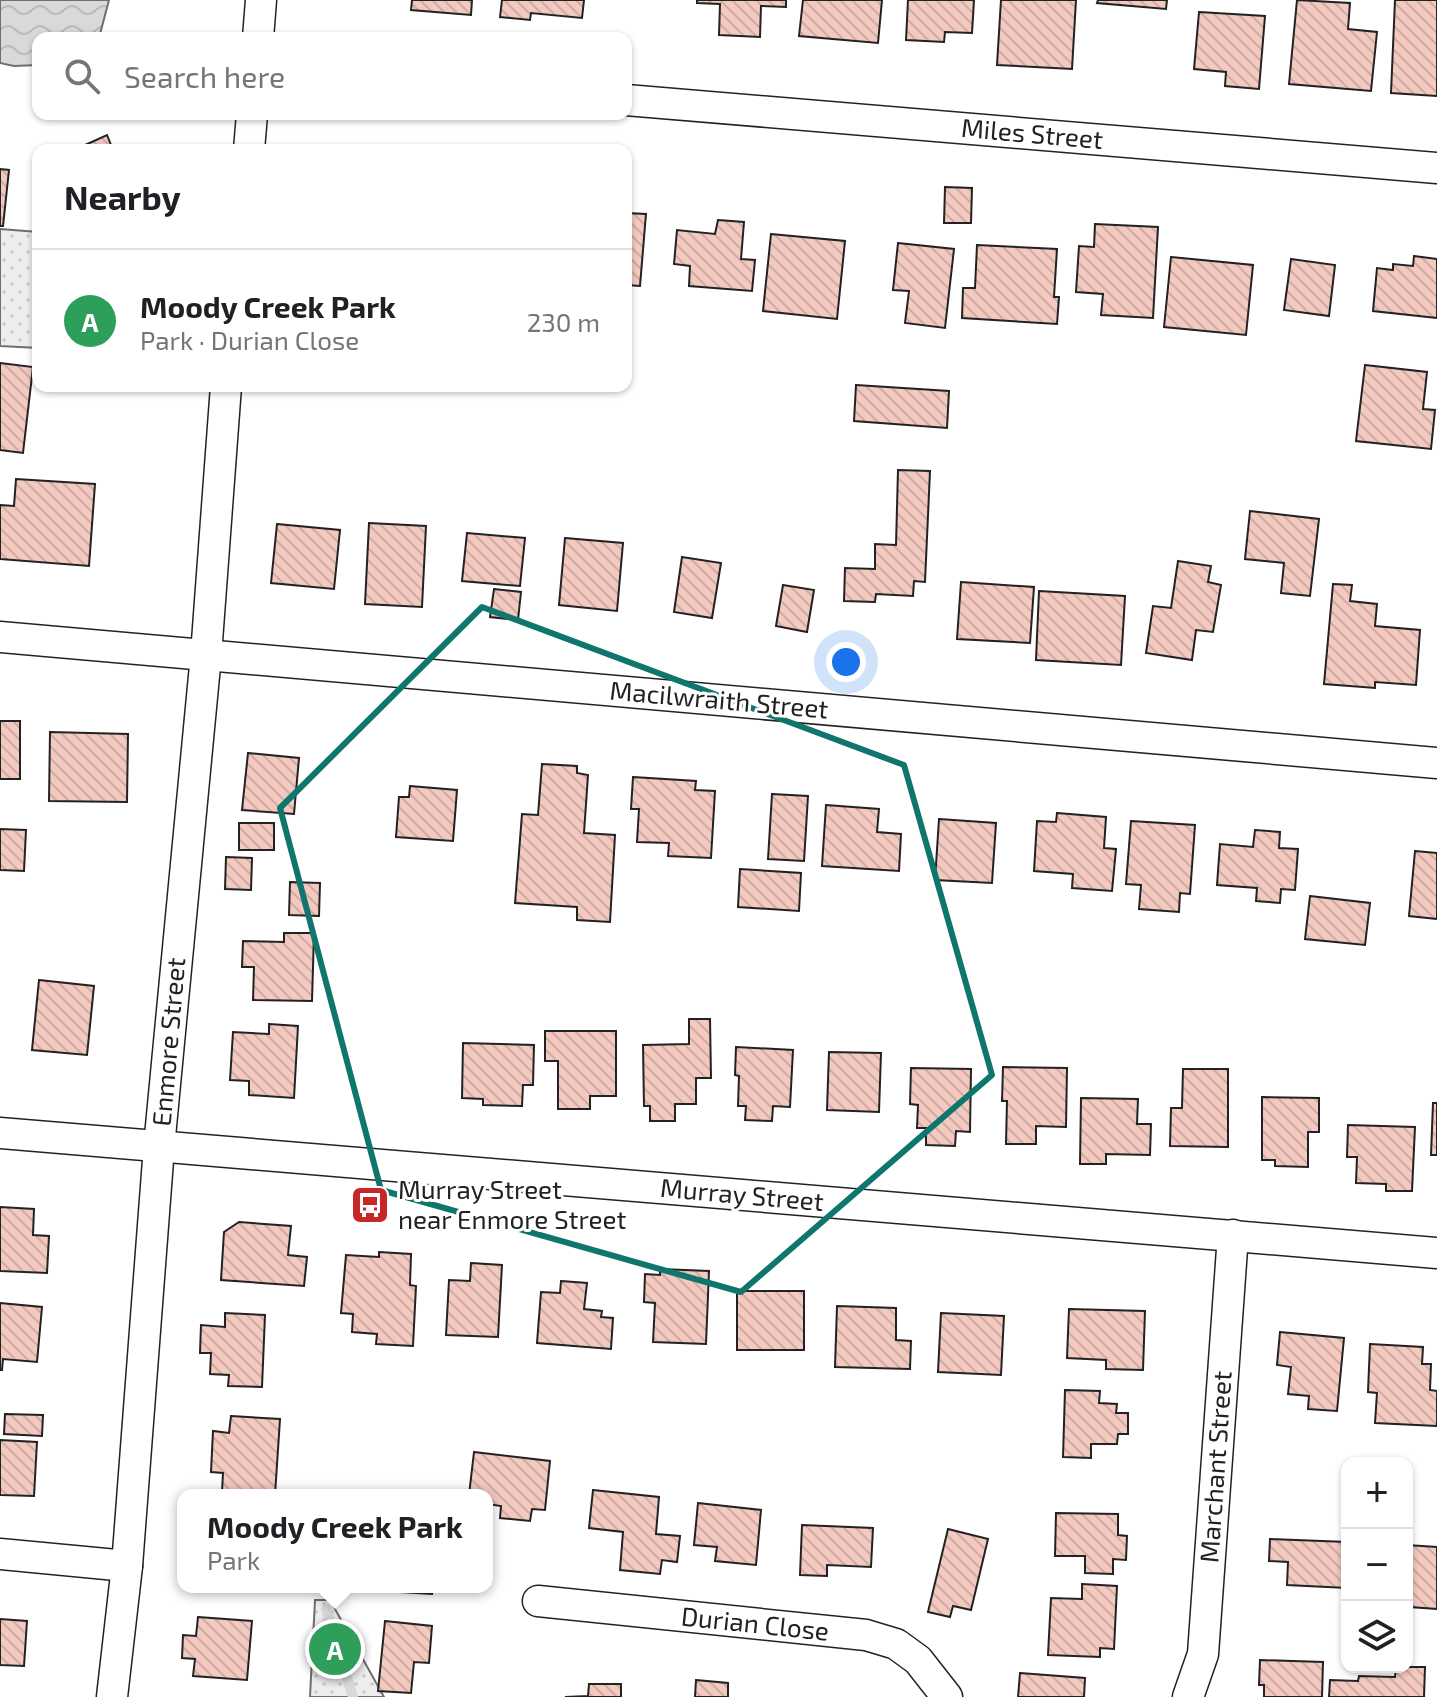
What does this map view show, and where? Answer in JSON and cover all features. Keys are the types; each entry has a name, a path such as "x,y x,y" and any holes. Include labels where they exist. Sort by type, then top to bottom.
{"street":[{"path":"258,32 261,0"},
{"name":"Miles Street","path":"632,101 1437,168"},
{"path":"250,144 252,120"},
{"name":"Enmore Street","path":"112,1697 127,1566 159,1147 206,655 226,392"},
{"name":"Macilwraith Street","path":"0,637 1437,763"},
{"name":"Murray Street","path":"0,1133 1437,1253"},
{"name":"Marchant Street","path":"1188,1697 1203,1654 1233,1235"},
{"path":"0,1554 127,1566"},
{"name":"Durian Close","path":"538,1601 866,1635 896,1644 918,1660 947,1697"}],"highlighted area":[{"path":"482,607 904,765 992,1075 741,1292 381,1190 280,808"}],"shaded area":[{"path":"0,229 32,232 32,348 0,346"},
{"path":"315,1600 330,1600 384,1697 310,1697"}],"water":[{"path":"0,0 109,0 101,32 32,32 32,65 0,63"}],"building":[{"path":"412,0 472,0 471,15 411,10"},
{"path":"502,0 584,0 582,18 531,13 530,20 500,17"},
{"path":"697,0 786,0 786,7 761,6 760,37 719,35 720,4 697,3"},
{"path":"803,0 882,0 878,43 799,36"},
{"path":"908,0 974,0 972,33 945,32 944,42 906,40"},
{"path":"1001,0 1076,0 1072,69 997,65"},
{"path":"1098,0 1167,0 1166,9 1097,3"},
{"path":"1297,0 1350,3 1348,29 1377,32 1371,91 1289,84"},
{"path":"1395,0 1437,0 1437,96 1391,93"},
{"path":"1199,12 1265,16 1259,89 1225,86 1226,72 1194,69"},
{"path":"107,135 111,144 87,144"},
{"path":"0,169 9,170 3,226 0,226"},
{"path":"945,187 972,188 971,223 944,223"},
{"path":"632,213 646,214 640,286 632,285"},
{"path":"718,220 744,222 741,259 755,260 752,291 689,286 690,266 674,264 677,230 715,234"},
{"path":"1095,224 1158,227 1153,318 1101,315 1103,294 1076,292 1079,246 1094,247"},
{"path":"771,234 845,241 837,319 763,311"},
{"path":"898,243 954,249 945,328 905,323 909,291 893,290"},
{"path":"977,245 1057,249 1054,297 1059,297 1057,324 962,318 963,288 975,288"},
{"path":"1414,256 1437,259 1437,318 1373,311 1377,268 1393,270 1393,264 1413,266"},
{"path":"1171,257 1253,265 1246,335 1164,327"},
{"path":"1291,259 1335,265 1329,316 1284,310"},
{"path":"0,363 32,367 23,453 0,450"},
{"path":"1365,365 1427,372 1423,409 1435,410 1431,449 1356,441"},
{"path":"856,385 949,391 947,428 854,421"},
{"path":"898,470 930,471 925,582 914,581 913,596 876,594 875,602 844,601 845,568 875,569 875,544 896,545"},
{"path":"16,479 95,484 89,566 0,559 0,505 14,506"},
{"path":"1250,511 1319,519 1310,596 1281,593 1284,563 1245,559"},
{"path":"369,523 426,526 422,607 365,604"},
{"path":"277,524 340,530 334,589 271,583"},
{"path":"467,533 525,538 520,586 462,581"},
{"path":"565,538 623,543 617,611 559,605"},
{"path":"682,557 721,563 712,618 674,612"},
{"path":"1178,561 1211,566 1208,582 1221,585 1213,632 1196,630 1192,660 1146,653 1153,606 1171,608"},
{"path":"961,582 1034,587 1030,643 957,639"},
{"path":"1333,584 1352,585 1350,601 1377,604 1375,626 1420,630 1416,685 1375,682 1375,688 1324,684"},
{"path":"783,585 814,590 807,632 776,626"},
{"path":"494,589 521,592 518,620 490,617"},
{"path":"1039,591 1125,596 1121,665 1036,660"},
{"path":"0,721 20,721 20,779 0,779"},
{"path":"50,732 128,734 127,802 49,801"},
{"path":"248,753 299,758 294,814 242,810"},
{"path":"542,764 577,766 577,773 588,775 584,833 615,835 610,922 577,920 577,907 515,903 522,814 538,815"},
{"path":"633,777 696,781 695,790 715,791 711,858 668,856 669,843 637,842 639,809 631,809"},
{"path":"410,786 457,790 453,841 396,837 399,797 409,797"},
{"path":"772,794 808,796 804,861 768,859"},
{"path":"826,805 879,809 877,832 901,834 899,871 822,866"},
{"path":"1057,813 1106,817 1104,848 1116,849 1112,891 1072,888 1073,874 1034,871 1037,821 1056,822"},
{"path":"939,819 996,823 992,883 935,880"},
{"path":"1131,821 1195,825 1190,894 1180,893 1179,912 1139,909 1141,885 1126,884"},
{"path":"239,823 274,823 274,850 239,850"},
{"path":"0,829 26,830 24,871 0,870"},
{"path":"1255,830 1280,832 1279,848 1298,849 1295,890 1281,889 1280,903 1256,901 1257,888 1217,885 1220,844 1253,847"},
{"path":"1415,851 1437,853 1437,919 1409,916"},
{"path":"226,857 252,858 251,890 225,889"},
{"path":"740,869 801,873 799,911 738,907"},
{"path":"290,882 320,883 319,916 289,915"},
{"path":"1310,896 1370,903 1365,945 1305,939"},
{"path":"284,933 314,933 312,1001 253,1000 254,967 242,967 243,941 284,942"},
{"path":"39,980 94,986 87,1055 32,1050"},
{"path":"689,1019 710,1019 711,1078 696,1078 696,1104 675,1104 675,1121 650,1121 650,1106 644,1106 643,1045 689,1044"},
{"path":"269,1024 298,1026 294,1098 249,1095 249,1081 230,1080 233,1032 269,1034"},
{"path":"545,1031 616,1031 616,1096 590,1096 590,1109 558,1109 558,1061 545,1061"},
{"path":"463,1043 534,1045 533,1085 523,1085 522,1106 483,1105 483,1099 462,1098"},
{"path":"736,1047 793,1050 790,1107 773,1106 772,1121 745,1120 746,1106 738,1106"},
{"path":"829,1052 881,1053 879,1112 827,1110"},
{"path":"1003,1067 1067,1068 1066,1127 1036,1126 1036,1144 1006,1144 1007,1101 1002,1101"},
{"path":"911,1068 971,1069 970,1132 956,1131 955,1146 926,1145 926,1128 917,1128 918,1105 910,1104"},
{"path":"1183,1069 1228,1069 1228,1147 1170,1146 1171,1108 1182,1108"},
{"path":"1262,1097 1319,1098 1319,1132 1308,1132 1308,1167 1275,1166 1275,1160 1262,1160"},
{"path":"1081,1098 1138,1099 1137,1124 1151,1124 1150,1155 1106,1154 1106,1164 1080,1164"},
{"path":"1433,1103 1437,1103 1437,1155 1431,1155"},
{"path":"1348,1125 1415,1127 1412,1191 1386,1191 1386,1184 1356,1183 1357,1157 1347,1157"},
{"path":"0,1207 34,1209 33,1235 49,1236 47,1273 0,1271"},
{"path":"239,1222 291,1226 288,1255 307,1257 304,1286 221,1280 224,1232"},
{"path":"379,1252 411,1254 410,1285 416,1286 413,1346 376,1344 377,1334 352,1332 353,1314 341,1313 346,1255 379,1257"},
{"path":"471,1263 502,1265 498,1337 446,1335 449,1280 470,1281"},
{"path":"660,1269 709,1271 706,1344 653,1342 655,1303 644,1302 645,1274 660,1275"},
{"path":"561,1281 587,1283 584,1309 602,1311 601,1317 613,1318 611,1349 537,1343 541,1292 560,1293"},
{"path":"737,1291 804,1291 804,1350 737,1350"},
{"path":"0,1303 42,1307 37,1362 3,1359 0,1370"},
{"path":"837,1306 896,1308 896,1340 911,1341 910,1369 835,1367"},
{"path":"1069,1309 1145,1311 1143,1370 1106,1369 1106,1360 1067,1358"},
{"path":"225,1313 265,1315 262,1387 228,1386 229,1375 210,1374 211,1353 200,1353 201,1325 225,1327"},
{"path":"941,1313 1004,1316 1001,1375 938,1372"},
{"path":"1280,1332 1344,1338 1337,1411 1308,1409 1309,1396 1288,1394 1291,1367 1277,1365"},
{"path":"1370,1344 1423,1347 1422,1364 1431,1364 1430,1390 1437,1391 1437,1426 1375,1423 1377,1393 1368,1392"},
{"path":"1065,1390 1100,1391 1099,1403 1117,1404 1116,1413 1128,1413 1128,1434 1118,1434 1117,1444 1091,1444 1091,1458 1063,1457"},
{"path":"5,1414 43,1415 42,1436 4,1434"},
{"path":"231,1416 280,1419 275,1489 222,1489 223,1473 211,1472 213,1431 229,1433"},
{"path":"0,1440 37,1442 34,1496 0,1495"},
{"path":"474,1452 550,1461 545,1510 532,1509 530,1521 500,1518 501,1506 493,1505 493,1489 470,1489"},
{"path":"593,1490 659,1497 656,1534 680,1536 677,1562 662,1560 660,1574 620,1570 623,1532 589,1528"},
{"path":"698,1503 761,1510 756,1565 715,1561 717,1547 694,1545"},
{"path":"1056,1513 1118,1514 1118,1535 1127,1536 1126,1560 1113,1559 1113,1574 1085,1573 1085,1556 1055,1556"},
{"path":"802,1525 873,1528 871,1567 827,1565 827,1576 800,1575"},
{"path":"948,1529 988,1539 971,1610 953,1606 950,1617 928,1612"},
{"path":"1270,1539 1341,1542 1341,1588 1287,1585 1288,1562 1269,1561"},
{"path":"1413,1545 1437,1547 1437,1609 1413,1607"},
{"path":"1082,1584 1117,1586 1114,1649 1100,1648 1100,1657 1048,1655 1051,1598 1082,1599"},
{"path":"198,1617 252,1621 247,1680 193,1676 195,1659 182,1658 183,1635 196,1636"},
{"path":"0,1619 27,1621 24,1666 0,1665"},
{"path":"385,1621 432,1626 429,1663 414,1662 411,1693 378,1691"},
{"path":"1260,1660 1323,1662 1322,1697 1264,1697 1264,1685 1259,1685"},
{"path":"1413,1667 1425,1667 1424,1697 1329,1697 1330,1680 1358,1681 1359,1676 1395,1677 1395,1673 1413,1673"},
{"path":"1020,1673 1085,1678 1084,1697 1018,1697"},
{"path":"696,1680 728,1683 728,1697 695,1697"},
{"path":"589,1684 621,1684 621,1697 565,1697 588,1696"}],"waterway":[{"path":"326,1609 353,1697"}],"place":[{"name":"Murray Street near Enmore Street","path":"370,1205"},
{"name":"Moody Creek Park","path":"335,1649"}]}
